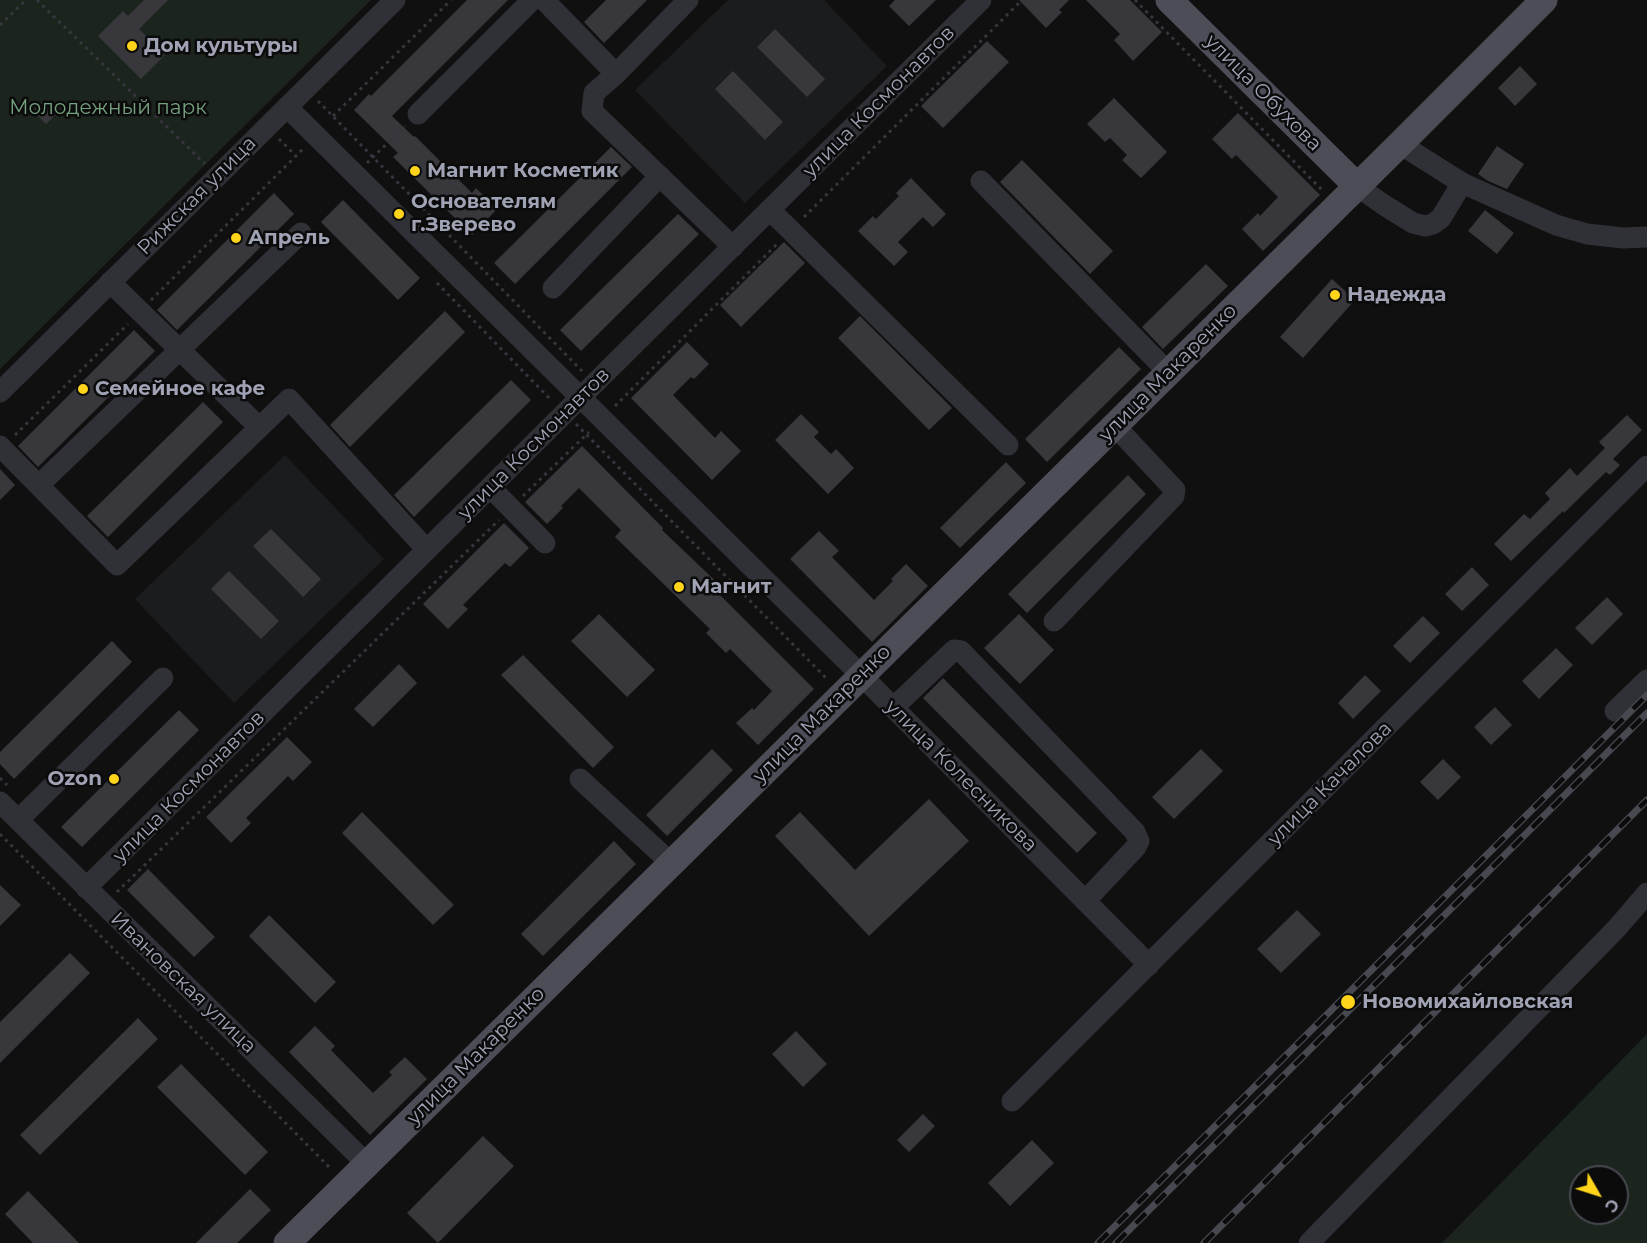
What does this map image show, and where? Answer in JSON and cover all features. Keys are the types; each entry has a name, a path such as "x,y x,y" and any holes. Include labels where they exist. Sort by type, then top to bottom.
{"main road":[{"name":"улица Обухова","path":"1169,0 1357,186"},
{"name":"улица Макаренко","path":"287,1243 1544,0"}],"street":[{"name":"Рижская улица","path":"0,392 395,0"},
{"path":"418,114 532,0"},
{"path":"544,0 616,74"},
{"path":"688,0 616,74 594,93 592,111 732,247"},
{"name":"улица Космонавтов","path":"86,888 981,0"},
{"name":"улица Колесникова","path":"287,107 861,675 1149,965"},
{"path":"1400,144 1462,183 1556,225 1587,234 1623,238 1647,237"},
{"path":"553,288 660,176"},
{"path":"981,181 1168,372"},
{"path":"1357,186 1413,223 1425,226 1442,218 1462,183"},
{"path":"770,210 1008,445"},
{"path":"39,485 301,233"},
{"path":"110,282 259,428"},
{"path":"1,447 117,565 288,399 427,550"},
{"path":"1054,621 1174,496 1175,490 1114,425"},
{"name":"улица Качалова","path":"1012,1101 1647,466"},
{"path":"490,487 545,543"},
{"path":"893,708 954,650 961,651 1135,832 1139,841 1136,848 1085,901"},
{"path":"18,820 163,678"},
{"path":"1616,711 1647,680"},
{"path":"580,779 671,863"},
{"name":"Ивановская улица","path":"0,802 367,1164"},
{"path":"1309,1243 1617,928 1647,893"}],"path":[{"path":"0,24 26,0"},
{"path":"37,0 217,176"},
{"path":"333,116 451,0"},
{"path":"114,896 510,509 1022,0"},
{"path":"1135,0 1337,205"},
{"path":"355,175 418,114"},
{"path":"267,127 296,156"},
{"path":"1,447 296,156 317,138"},
{"path":"0,834 347,1184"}],"shaded area":[{"path":"728,0 824,0 887,66 745,203 635,90"},
{"path":"285,455 384,559 234,703 135,599"}],"green space":[{"name":"Молодежный парк","path":"0,0 371,0 0,369"},
{"path":"1647,1034 1647,1243 1442,1243"}],"building":[{"name":"Дом культуры","path":"144,0 168,0 139,29 165,55 141,79 98,36 123,11 128,16"},
{"path":"467,0 508,0 392,116 472,193 476,188 497,209 472,235 393,157 398,153 354,110 369,94 371,96"},
{"path":"606,0 647,0 604,43 584,22"},
{"path":"895,0 936,0 909,26 889,6"},
{"path":"1019,0 1069,0 1059,10 1062,12 1046,28"},
{"path":"1086,0 1130,0 1162,32 1133,61 1114,40 1120,34"},
{"path":"775,29 825,79 807,97 757,47"},
{"path":"987,41 1009,62 943,128 921,106"},
{"path":"1520,66 1537,84 1515,106 1498,88"},
{"path":"733,71 783,122 765,140 715,89"},
{"path":"1114,98 1167,152 1141,178 1122,160 1127,155 1110,138 1105,142 1087,124"},
{"path":"42,102 55,115 46,124 33,111"},
{"path":"1238,113 1320,195 1263,251 1242,229 1258,213 1260,216 1278,197 1236,155 1232,159 1212,139"},
{"path":"1497,146 1524,164 1507,189 1478,174"},
{"path":"611,147 632,167 515,284 494,263"},
{"path":"1022,160 1113,251 1090,274 1000,182"},
{"path":"911,178 946,214 933,227 923,217 898,242 908,252 894,266 858,231 873,216 876,219 899,196 896,193"},
{"path":"274,193 294,214 177,330 157,310"},
{"path":"343,200 420,278 398,300 321,222"},
{"path":"1485,210 1514,233 1497,254 1468,231"},
{"path":"678,214 699,234 581,351 560,330"},
{"path":"784,242 805,263 741,327 720,305"},
{"path":"1206,264 1228,286 1163,349 1142,327"},
{"path":"1332,279 1355,300 1303,358 1280,337"},
{"path":"445,311 465,332 350,447 330,425"},
{"path":"860,316 952,408 929,430 838,338"},
{"path":"134,330 155,351 38,467 18,446"},
{"path":"687,342 709,364 694,379 691,377 673,395 715,438 721,431 741,451 712,480 631,398"},
{"path":"1119,347 1141,369 1047,462 1025,439"},
{"path":"511,380 531,400 414,517 394,495"},
{"path":"203,402 223,422 108,537 87,516"},
{"path":"801,414 819,432 814,437 831,454 836,449 854,468 828,494 775,440"},
{"path":"1627,415 1642,430 1613,459 1620,465 1610,475 1606,472 1511,561 1494,544 1524,514 1530,519 1550,499 1545,493 1570,468 1577,476 1605,448 1599,442"},
{"path":"582,446 663,528 662,530 725,590 720,595 814,689 758,745 736,723 752,708 754,710 772,691 730,649 726,653 706,633 710,629 615,537 621,530 579,488 547,524 525,502"},
{"path":"1006,462 1026,483 960,548 940,528"},
{"path":"0,469 15,485 0,500"},
{"path":"1128,475 1146,494 1027,613 1008,594"},
{"path":"504,523 529,548 510,567 505,563 463,605 468,609 448,629 423,604"},
{"path":"271,529 321,579 303,597 253,546"},
{"path":"819,531 839,551 832,557 874,600 906,564 928,586 872,642 790,559"},
{"path":"1472,567 1489,585 1462,611 1445,594"},
{"path":"229,571 279,621 261,639 211,589"},
{"path":"1607,597 1623,614 1592,645 1575,628"},
{"path":"599,614 655,670 627,697 571,641"},
{"path":"1019,614 1054,650 1020,684 984,648"},
{"path":"1423,616 1440,633 1410,663 1393,646"},
{"path":"112,641 132,662 14,779 0,764 0,752"},
{"path":"1556,648 1573,665 1539,699 1522,681"},
{"path":"523,655 614,747 593,768 501,675"},
{"path":"399,664 417,683 373,727 354,709"},
{"path":"1365,675 1381,691 1353,719 1338,703"},
{"path":"943,678 1097,833 1077,853 923,698"},
{"path":"1495,707 1512,725 1491,745 1474,727"},
{"path":"179,710 199,730 82,847 61,827"},
{"path":"287,737 312,762 293,781 288,776 246,818 251,823 231,843 206,817"},
{"path":"712,749 733,770 667,836 646,815"},
{"path":"1201,749 1223,771 1174,819 1152,797"},
{"path":"1443,759 1461,777 1438,800 1420,782"},
{"path":"929,799 969,841 869,936 775,836 800,812 855,870"},
{"path":"362,812 454,905 433,925 342,833"},
{"path":"614,841 636,864 543,956 521,934"},
{"path":"148,869 215,937 194,957 127,890"},
{"path":"0,885 21,905 0,926"},
{"path":"1297,910 1321,934 1281,973 1257,949"},
{"path":"269,915 336,982 315,1003 249,936"},
{"path":"70,953 90,973 0,1063 0,1022"},
{"path":"138,1018 158,1039 40,1155 20,1135"},
{"path":"315,1026 335,1046 331,1050 373,1093 392,1075 389,1072 405,1057 427,1079 370,1135 289,1052"},
{"path":"796,1031 827,1064 803,1087 772,1054"},
{"path":"181,1064 268,1152 245,1175 157,1087"},
{"path":"923,1114 935,1126 909,1152 897,1140"},
{"path":"483,1136 514,1166 438,1243 407,1213"},
{"path":"1032,1140 1054,1163 1010,1206 988,1183"},
{"path":"250,1189 271,1210 237,1243 196,1243"},
{"path":"28,1191 79,1243 33,1243 5,1214"}],"railway":[{"path":"1098,1243 1647,695"},
{"path":"1116,1243 1647,713"},
{"path":"1204,1243 1647,800"}],"place":[{"name":"Дом культуры","path":"132,46"},
{"name":"Магнит Косметик","path":"415,171"},
{"name":"Основателям г.Зверево","path":"399,214"},
{"name":"Апрель","path":"236,238"},
{"name":"Надежда","path":"1335,295"},
{"name":"Семейное кафе","path":"83,389"},
{"name":"Магнит","path":"679,587"},
{"name":"Ozon","path":"114,779"},
{"name":"Новомихайловская","path":"1348,1002"}]}
